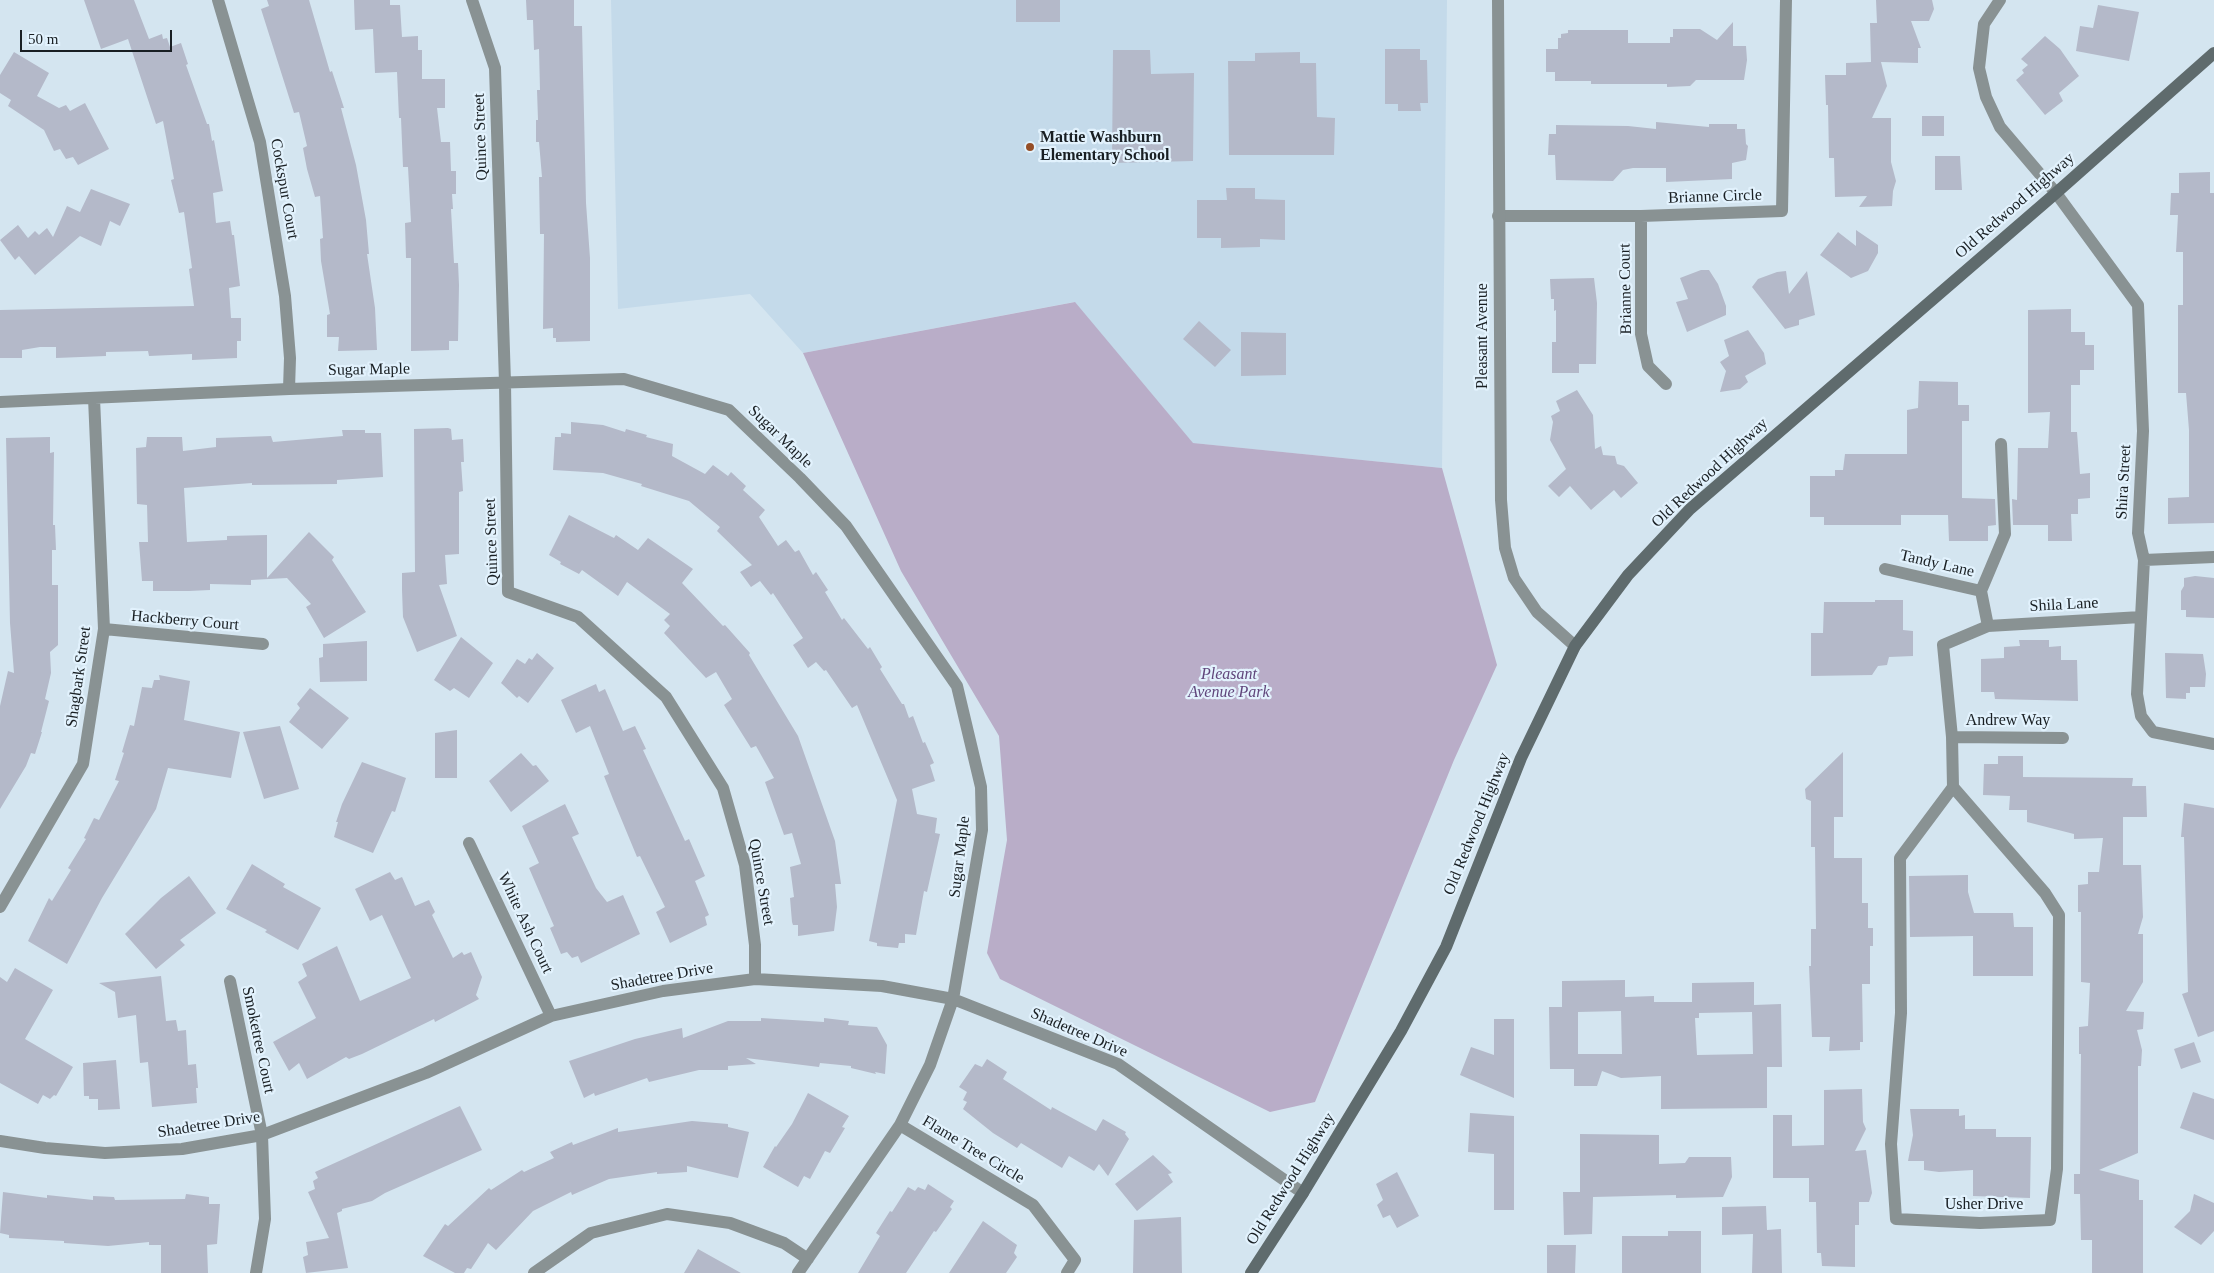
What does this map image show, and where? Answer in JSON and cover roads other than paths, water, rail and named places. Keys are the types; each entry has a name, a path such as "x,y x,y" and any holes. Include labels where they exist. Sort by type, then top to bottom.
{"main road":[{"name":"Old Redwood Highway","path":"1251,1273 1303,1193 1401,1031 1446,947 1521,758 1575,646 1628,575 1690,509 2056,193 2214,53"}],"street":[{"name":"Cockspur Court","path":"218,0 260,142 285,296 290,358 289,389"},
{"name":"Quince Street","path":"472,0 495,68 505,383 508,592 578,616 666,697 723,788 745,865 755,944 755,979"},
{"name":"Pleasant Avenue","path":"1498,0 1501,500 1505,548 1514,578 1537,612 1575,646"},
{"name":"Brianne Circle","path":"1498,216 1641,216 1782,211 1786,0"},
{"name":"Shira Street","path":"2000,0 1984,24 1979,68 1986,97 2000,127 2056,193 2138,305 2143,431 2138,533 2144,560 2137,694 2141,716 2153,732 2214,744"},
{"name":"Brianne Court","path":"1641,216 1641,334 1648,366 1666,384"},
{"name":"Sugar Maple","path":"0,402 289,389 624,378 729,410 800,478 846,526 957,686 981,788 982,830 953,999 930,1065 900,1125"},
{"name":"Shagbark Street","path":"0,907 83,764 104,629 94,398"},
{"path":"1988,626 1981,591 2005,534 2001,444"},
{"path":"2144,560 2214,557"},
{"name":"Tandy Lane","path":"1885,569 1981,591"},
{"name":"Shila Lane","path":"1952,737 1943,645 1988,626 2141,617"},
{"name":"Hackberry Court","path":"104,629 263,644"},
{"path":"1952,737 1953,787"},
{"name":"Andrew Way","path":"1952,737 2063,738"},
{"name":"Usher Drive","path":"1953,787 2045,893 2060,915 2057,1169 2050,1220 1980,1223 1896,1220 1891,1144 1901,1013 1900,858 1953,787"},
{"name":"White Ash Court","path":"469,843 551,1016"},
{"name":"Shadetree Drive","path":"0,1141 45,1148 104,1153 182,1149 262,1135 426,1073 551,1016 663,991 755,979 882,986 953,999 1118,1064 1303,1193"},
{"name":"Smoketree Court","path":"230,981 262,1135 265,1219 256,1273"},
{"name":"Flame Tree Circle","path":"798,1273 900,1125 1033,1205 1075,1260 1067,1273"},
{"path":"534,1273 591,1233 667,1214 730,1223 784,1243 808,1259"}],"place":[{"name":"Mattie Washburn Elementary School","path":"1030,147"}],"park label":[{"name":"Pleasant Avenue Park","path":"1229,684"}]}
